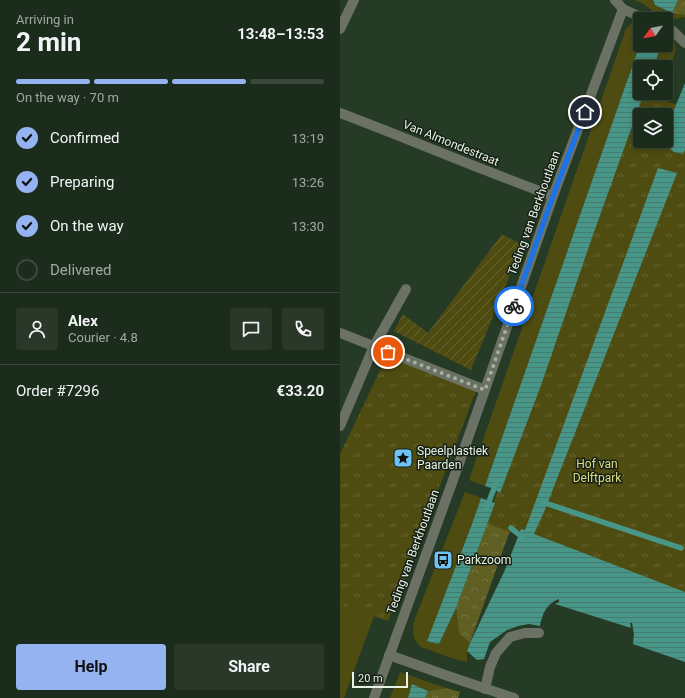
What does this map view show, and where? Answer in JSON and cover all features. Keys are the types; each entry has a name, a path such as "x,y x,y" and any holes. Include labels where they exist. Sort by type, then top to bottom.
{"street":[{"path":"340,29 354,0"},
{"path":"615,0 623,9 633,14"},
{"name":"Teding van Berkhoutlaan","path":"374,698 452,480 462,458 553,196 623,9"},
{"path":"673,31 684,45"},
{"name":"Van Almondestraat","path":"340,113 553,196"},
{"path":"340,426 374,346 406,289"},
{"path":"340,333 485,390"},
{"path":"485,689 490,667 496,653 510,637 526,633 539,633"},
{"path":"389,655 514,698"}],"green space":[{"path":"634,0 653,0 655,5 670,12 654,12 642,3"},
{"path":"678,0 685,0 685,15 672,12"},
{"path":"673,13 685,15 685,17 674,19"},
{"path":"633,23 633,52 637,52 634,60 633,60 633,64 485,486 469,480 626,29"},
{"path":"673,39 676,49 673,60 656,60 659,52 673,52"},
{"name":"Hof van Delftpark","path":"636,100 664,100 685,108 685,597 486,523"},
{"path":"502,234 522,245 471,370 394,331 403,314 428,333"},
{"path":"387,356 476,391 388,621 340,605 340,454"},
{"path":"465,492 481,498 427,641 439,644 456,608 459,632 470,643 467,651 467,662 421,647 414,638 413,632 414,621"},
{"path":"488,521 512,525 470,643 459,633 456,608"},
{"path":"340,605 374,616 344,698 340,698"},
{"path":"400,672 446,688 428,691 412,685 408,698 390,698"},
{"path":"446,688 460,692 458,698 425,698 428,691"}],"water":[{"path":"653,0 678,0 672,12 655,5"},
{"path":"637,52 659,52 656,60 634,60"},
{"path":"633,64 633,100 641,100 639,108 633,108 633,124 540,388 500,493 485,486"},
{"path":"685,83 685,150 683,154 674,152 669,148 673,148 673,112"},
{"path":"658,168 677,173 534,534 685,592 685,662 633,644 634,634 632,623 630,623 631,628 555,604 559,602 559,599 548,606 542,617 540,626 529,624 507,630 490,642 484,659 477,660 467,651 505,570 521,529 525,530"},
{"path":"481,498 495,503 456,608 439,644 427,641 472,524"},
{"path":"412,684 428,691 425,698 408,698"}],"waterway":[{"path":"487,507 496,483"},
{"path":"542,502 681,548"},
{"path":"511,528 523,538"}],"way so far":[{"path":"388,352 485,390 514,306"}],"place":[{"name":"Speelplastiek Paarden","path":"403,458"},
{"name":"Parkzoom","path":"443,560"}],"route":[{"path":"514,306 585,112"}]}
